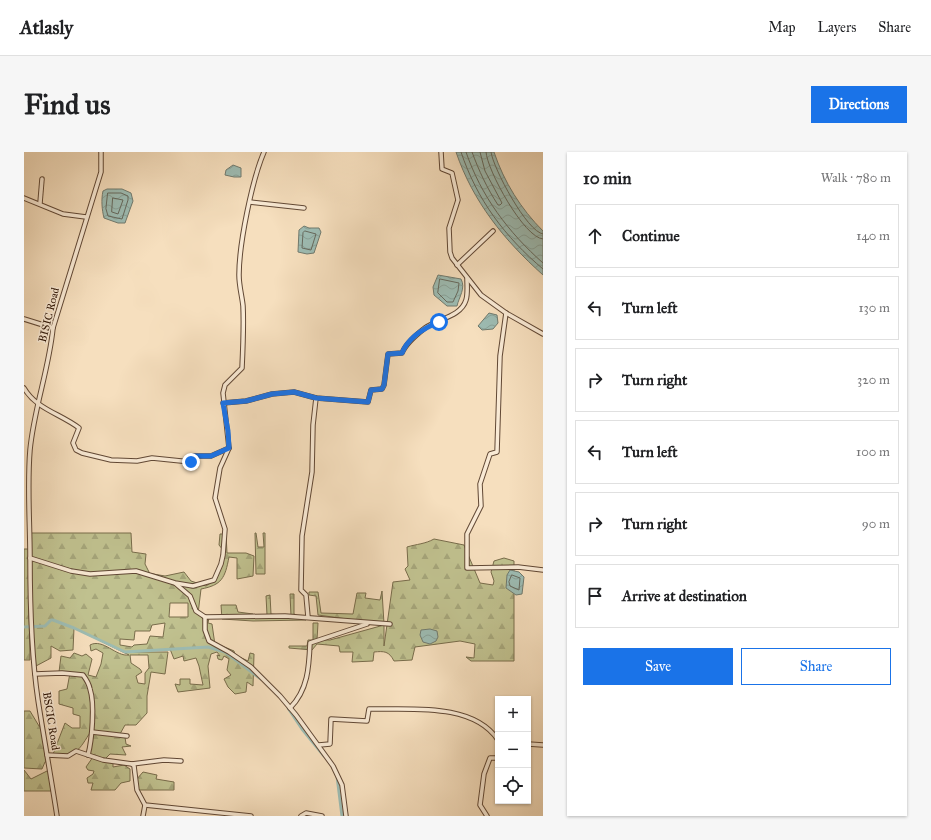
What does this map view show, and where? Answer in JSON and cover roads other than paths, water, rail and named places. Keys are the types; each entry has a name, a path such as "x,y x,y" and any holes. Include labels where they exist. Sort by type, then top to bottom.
{"street":[{"name":"BISIC Road","path":"32,629 30,603 29,505 30,450 33,419 52,343 53,328 101,172 101,152"},
{"path":"30,558 71,571 90,574 136,572 175,583 193,586 214,580 221,564 225,527 215,498 220,468 229,448 229,436 223,403 225,385 242,368 243,307 239,275 250,202 257,170 264,152"},
{"path":"441,152 442,169 452,174 458,200 457,207 450,222 448,236 450,252 457,265 481,295 506,313 543,334"},
{"path":"40,203 42,179"},
{"path":"24,198 40,203 63,214 86,217"},
{"path":"250,202 304,208"},
{"path":"457,265 493,231"},
{"path":"223,403 246,401 272,394 294,392 316,398 368,402 371,390 382,389 384,385 388,354 402,353 406,344 425,328 439,322 462,308 466,300 467,278"},
{"path":"506,313 500,356 497,452 490,454 480,484 481,506 467,534 467,568 510,567 543,570"},
{"path":"24,319 53,328"},
{"path":"24,388 37,403 70,420 80,428 73,443 76,450 82,453 111,460 137,461 152,458 191,462 194,456 211,456 229,448"},
{"path":"308,617 306,595 301,590 302,536 312,472 313,425 316,398"},
{"path":"24,505 29,505"},
{"path":"24,550 30,550"},
{"path":"175,583 190,596 196,611 205,617 230,615 249,617 285,616 390,624"},
{"path":"24,602 30,603"},
{"path":"205,617 205,630 209,641 215,646 229,652 251,668 290,708 334,766 342,785 346,816"},
{"path":"290,708 295,703 307,681 310,643 369,623"},
{"name":"BSCIC Road","path":"32,629 35,674 56,816"},
{"path":"35,674 62,673 83,675 92,696 92,732 88,755"},
{"path":"319,745 330,744 331,718 367,721 369,708 442,710 464,715 485,725 495,737"},
{"path":"92,732 127,736"},
{"path":"531,744 543,745"},
{"path":"47,755 68,756 76,752 103,760 132,764 164,760 181,761"},
{"path":"487,816 480,805 484,774 490,758 495,758"},
{"path":"132,764 134,766 137,790 145,805 143,816"},
{"path":"145,805 251,816"},
{"path":"301,816 306,813 322,816"}],"water":[{"path":"456,152 494,152 508,184 520,204 543,231 543,275 515,248 491,219 471,187"},
{"path":"233,165 241,168 241,177 225,175 226,170"},
{"path":"107,189 122,189 131,193 133,201 125,223 118,223 104,218 102,194 103,191"},
{"path":"304,226 309,228 319,228 321,232 314,253 307,254 298,252 299,230"},
{"path":"438,275 461,279 463,286 457,306 447,306 434,295 433,287"},
{"path":"489,313 497,315 498,323 493,329 482,330 478,326"},
{"path":"510,570 519,572 524,577 522,594 516,595 506,588 507,575"},
{"path":"430,629 437,631 438,637 436,641 430,644 423,642 420,635 421,630"}],"waterway":[{"path":"24,627 45,626 53,620 74,628 125,652 208,647 225,652 261,679"},
{"path":"288,708 302,729 324,756"},
{"path":"337,776 342,816"}]}
